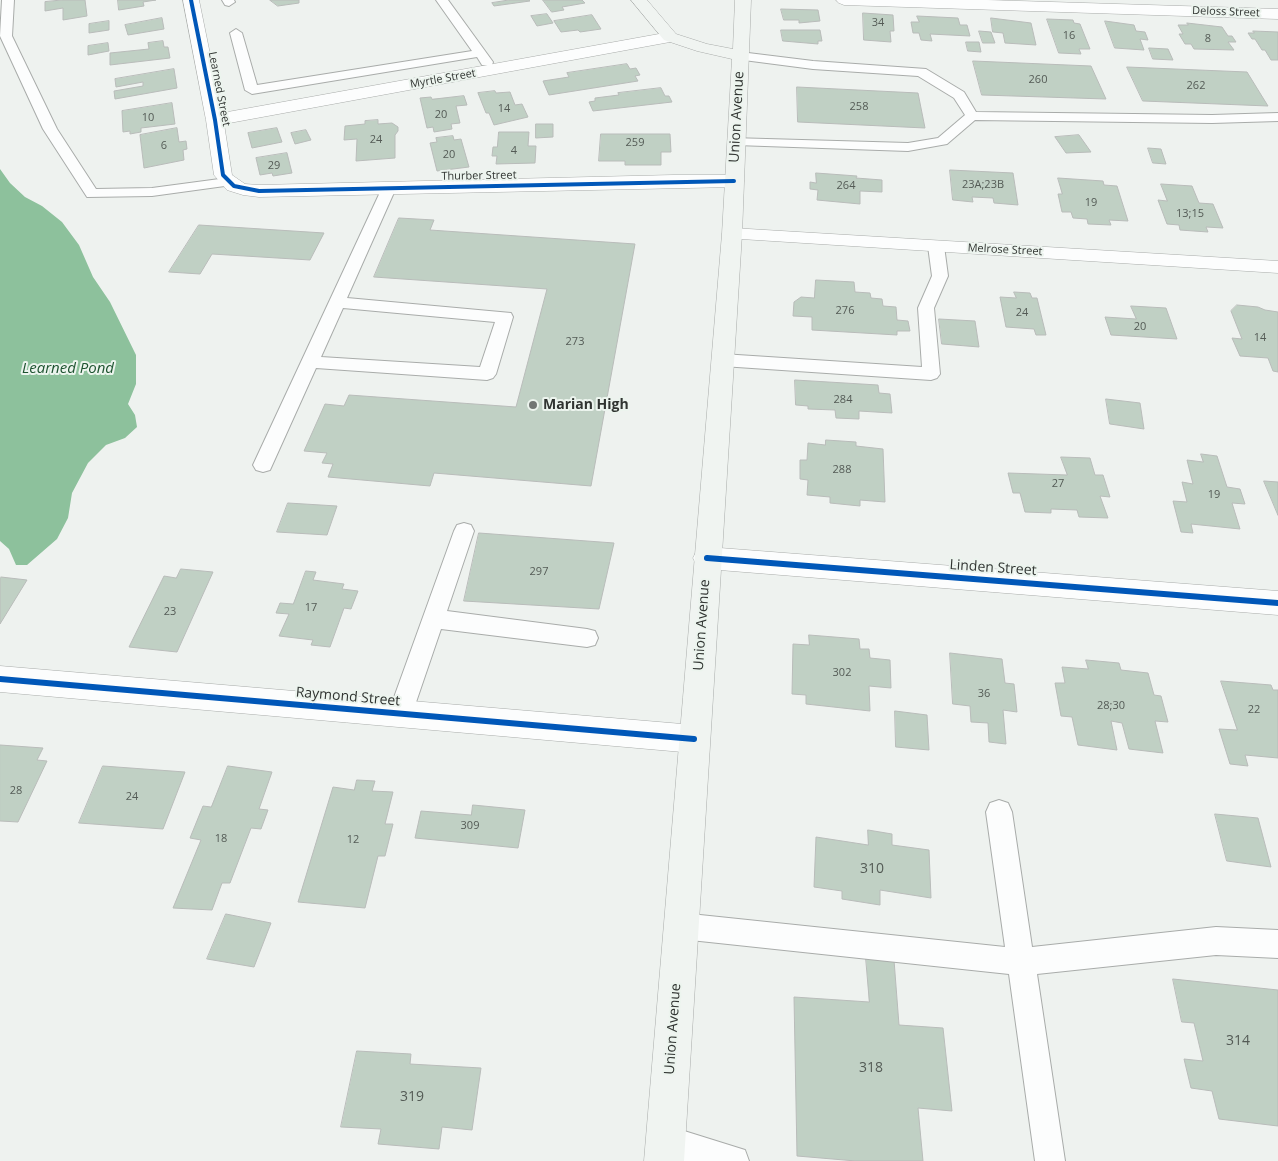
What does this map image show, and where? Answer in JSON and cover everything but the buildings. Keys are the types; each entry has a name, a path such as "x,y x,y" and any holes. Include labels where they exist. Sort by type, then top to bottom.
{"main road":[{"path":"639,0 670,37 702,48 740,56"},
{"name":"Union Avenue","path":"664,1151 732,234 743,0"}],"street":[{"name":"Learned Street","path":"191,0 215,120 223,175 227,182"},
{"name":"Deloss Street","path":"844,0 1278,14"},
{"name":"Myrtle Street","path":"215,120 670,37"},
{"name":"Thurber Street","path":"227,182 236,188 259,191 693,180 734,181"},
{"name":"Melrose Street","path":"732,234 1278,267"},
{"name":"Linden Street","path":"707,558 1278,603"},
{"name":"Raymond Street","path":"0,679 694,739"}],"lane":[{"path":"8,0 6,36 50,129 92,194 152,192 227,182"},
{"path":"442,0 493,70"},
{"path":"236,32 252,90 481,53"},
{"path":"740,56 813,65 921,72 959,96 972,116"},
{"path":"736,141 908,147 942,141 972,116 1212,119 1278,117"},
{"path":"264,465 389,188"},
{"path":"722,360 931,374 926,308 940,276 936,246"},
{"path":"310,362 487,374 505,317 337,302"},
{"path":"400,714 464,531"},
{"path":"433,620 587,638"},
{"path":"999,812 1050,1161"},
{"path":"681,926 1021,962 1216,940 1278,944"},
{"path":"664,1151 734,1161"}],"water":[{"name":"Learned Pond","path":"0,169 10,183 25,197 42,206 62,222 79,245 93,277 110,302 136,355 136,384 128,404 135,415 137,427 125,438 106,445 88,463 72,493 68,518 57,539 27,565 16,565 9,549 0,541"}],"cycle path":[{"path":"191,0 215,120 223,175 226,180 238,188 259,191 734,181"},
{"path":"707,558 1278,603"},
{"path":"0,679 694,739"}],"place":[{"name":"Marian High","path":"533,405"}]}
